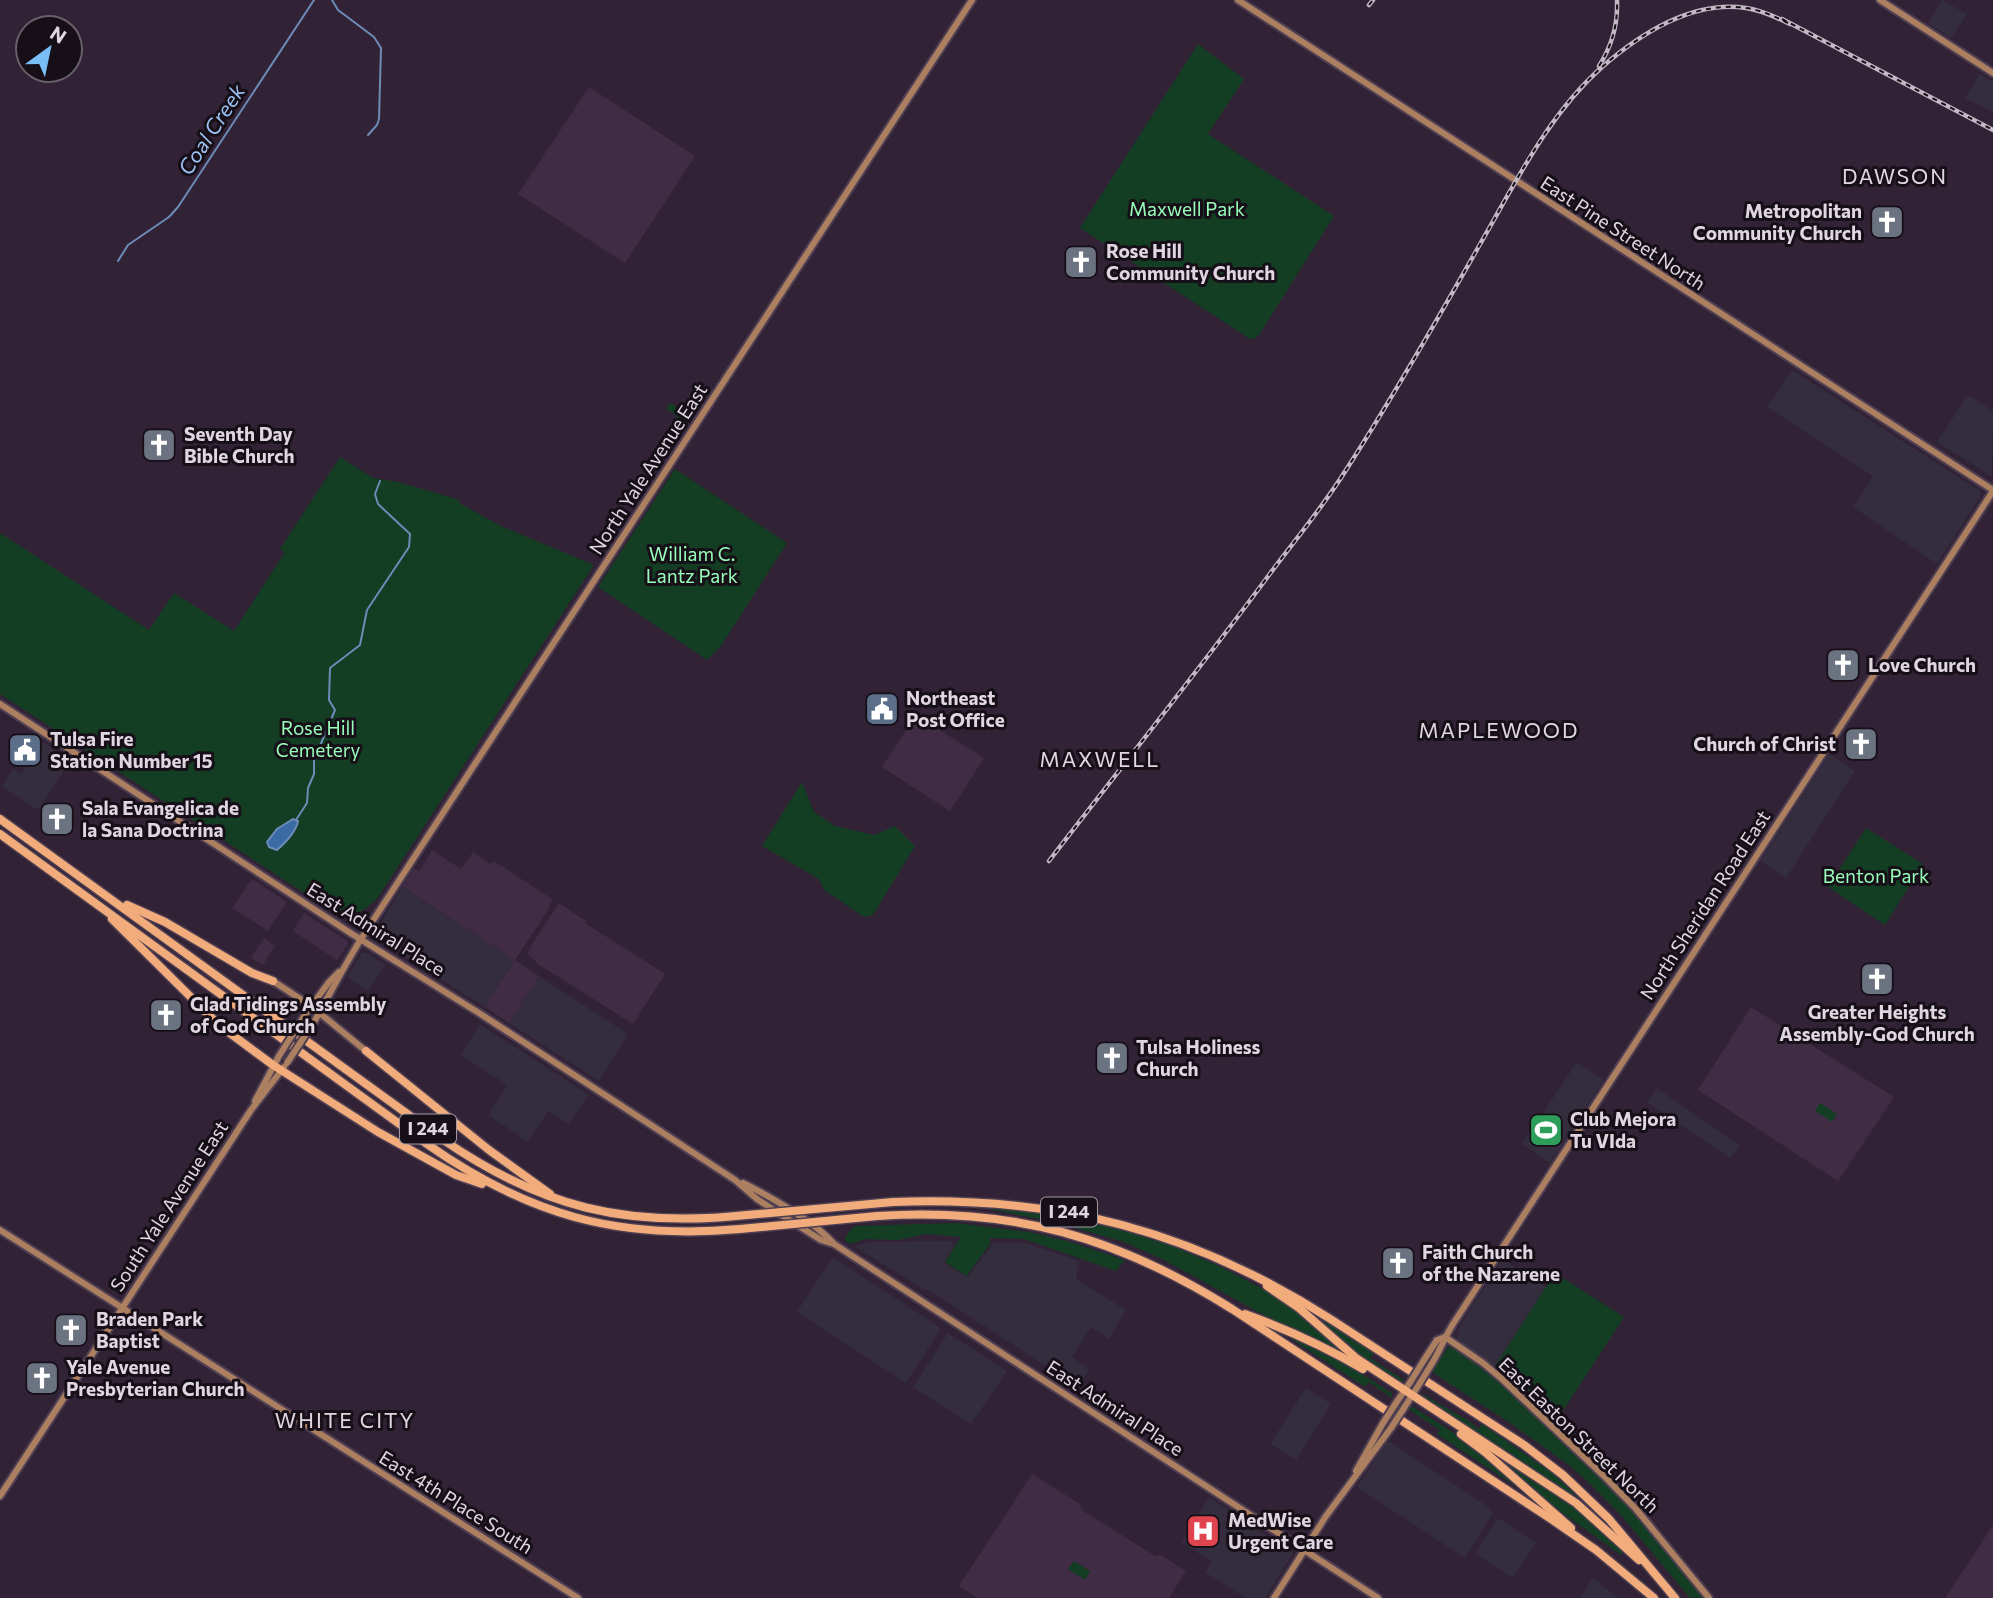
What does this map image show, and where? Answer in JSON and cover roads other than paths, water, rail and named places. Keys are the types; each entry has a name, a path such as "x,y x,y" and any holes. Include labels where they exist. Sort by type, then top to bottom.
{"highway":[{"name":"I 244","path":"0,819 466,1156 509,1180 558,1199 594,1210 645,1218 685,1220 893,1202 978,1202 1055,1210 1142,1230 1198,1249 1236,1266 1301,1299 1544,1459 1591,1500 1624,1535 1675,1598"},
{"name":"I 244","path":"0,834 437,1151 476,1177 515,1196 577,1218 624,1228 682,1232 922,1214 989,1218 1062,1231 1091,1240 1182,1279 1232,1309 1596,1550 1654,1598"},
{"path":"113,899 165,922 252,973 273,981"},
{"path":"98,904 134,943 219,1025 281,1072 456,1175 515,1196"},
{"path":"366,1051 489,1150 558,1199"},
{"path":"1236,1266 1289,1300 1356,1358 1485,1452 1596,1550"},
{"path":"1232,1309 1338,1354 1407,1395 1576,1503 1659,1578"}],"main road":[{"name":"North Yale Avenue East","path":"350,956 972,0"},
{"name":"East Pine Street North","path":"1238,0 1993,491"},
{"path":"1880,0 1993,73"},
{"name":"North Sheridan Road East","path":"1352,1479 1362,1457 1396,1403 1420,1383 1444,1345 1445,1337 1993,491"},
{"name":"East Admiral Place","path":"0,704 735,1180 757,1199 821,1240 834,1244 1378,1598"},
{"name":"South Yale Avenue East","path":"0,1496 251,1110 281,1072 314,1022 350,956"},
{"name":"South Yale Avenue East","path":"251,1110 273,1065 305,1015 341,970"},
{"path":"273,981 311,1006 366,1051"},
{"name":"East 4th Place South","path":"0,1230 578,1598"},
{"name":"North Sheridan Road East","path":"1274,1598 1352,1479 1381,1444 1404,1408 1411,1381 1437,1340 1445,1337"},
{"name":"East Easton Street North","path":"1445,1337 1502,1379 1604,1476 1636,1509 1709,1598"}],"water":[{"path":"293,819 298,821 297,825 287,841 277,850 269,847 267,842 277,829"}],"waterway":[{"name":"Coal Creek","path":"118,261 128,245 169,217 178,207 314,0"},
{"path":"332,0 338,10 374,37 381,48 379,119 368,135"},
{"path":"296,820 307,803 308,788 314,774 314,760 335,710 329,700 330,668 360,645 367,610 409,547 410,534 378,504 375,494 380,481"}],"railway":[{"path":"1369,5 1373,0"},
{"path":"1599,66 1613,34 1617,0"},
{"path":"1049,861 1337,484 1381,415 1533,152 1582,86 1633,43 1687,14 1706,9 1746,8 1790,24"},
{"path":"1782,19 1993,130"}],"place":[{"name":"Metropolitan Community Church","path":"1887,222"},
{"name":"Rose Hill Community Church","path":"1081,262"},
{"name":"Seventh Day Bible Church","path":"159,445"},
{"name":"Love Church","path":"1843,665"},
{"name":"Northeast Post Office","path":"882,709"},
{"name":"Church of Christ","path":"1861,744"},
{"name":"Tulsa Fire Station Number 15","path":"25,750"},
{"name":"Sala Evangelica de la Sana Doctrina","path":"57,819"},
{"name":"Greater Heights Assembly-God Church","path":"1877,979"},
{"name":"Glad Tidings Assembly of God Church","path":"166,1015"},
{"name":"Tulsa Holiness Church","path":"1112,1058"},
{"name":"Club Mejora Tu VIda","path":"1546,1130"},
{"name":"Faith Church of the Nazarene","path":"1398,1263"},
{"name":"Braden Park Baptist","path":"71,1330"},
{"name":"Yale Avenue Presbyterian Church","path":"42,1378"},
{"name":"MedWise Urgent Care","path":"1203,1531"}],"district":[{"name":"DAWSON","path":"1895,177"},
{"name":"MAPLEWOOD","path":"1499,731"},
{"name":"MAXWELL","path":"1100,760"},
{"name":"WHITE CITY","path":"345,1421"}],"park label":[{"name":"Maxwell Park","path":"1187,209"},
{"name":"William C. Lantz Park","path":"692,565"},
{"name":"Rose Hill Cemetery","path":"318,739"},
{"name":"Benton Park","path":"1876,876"}]}
